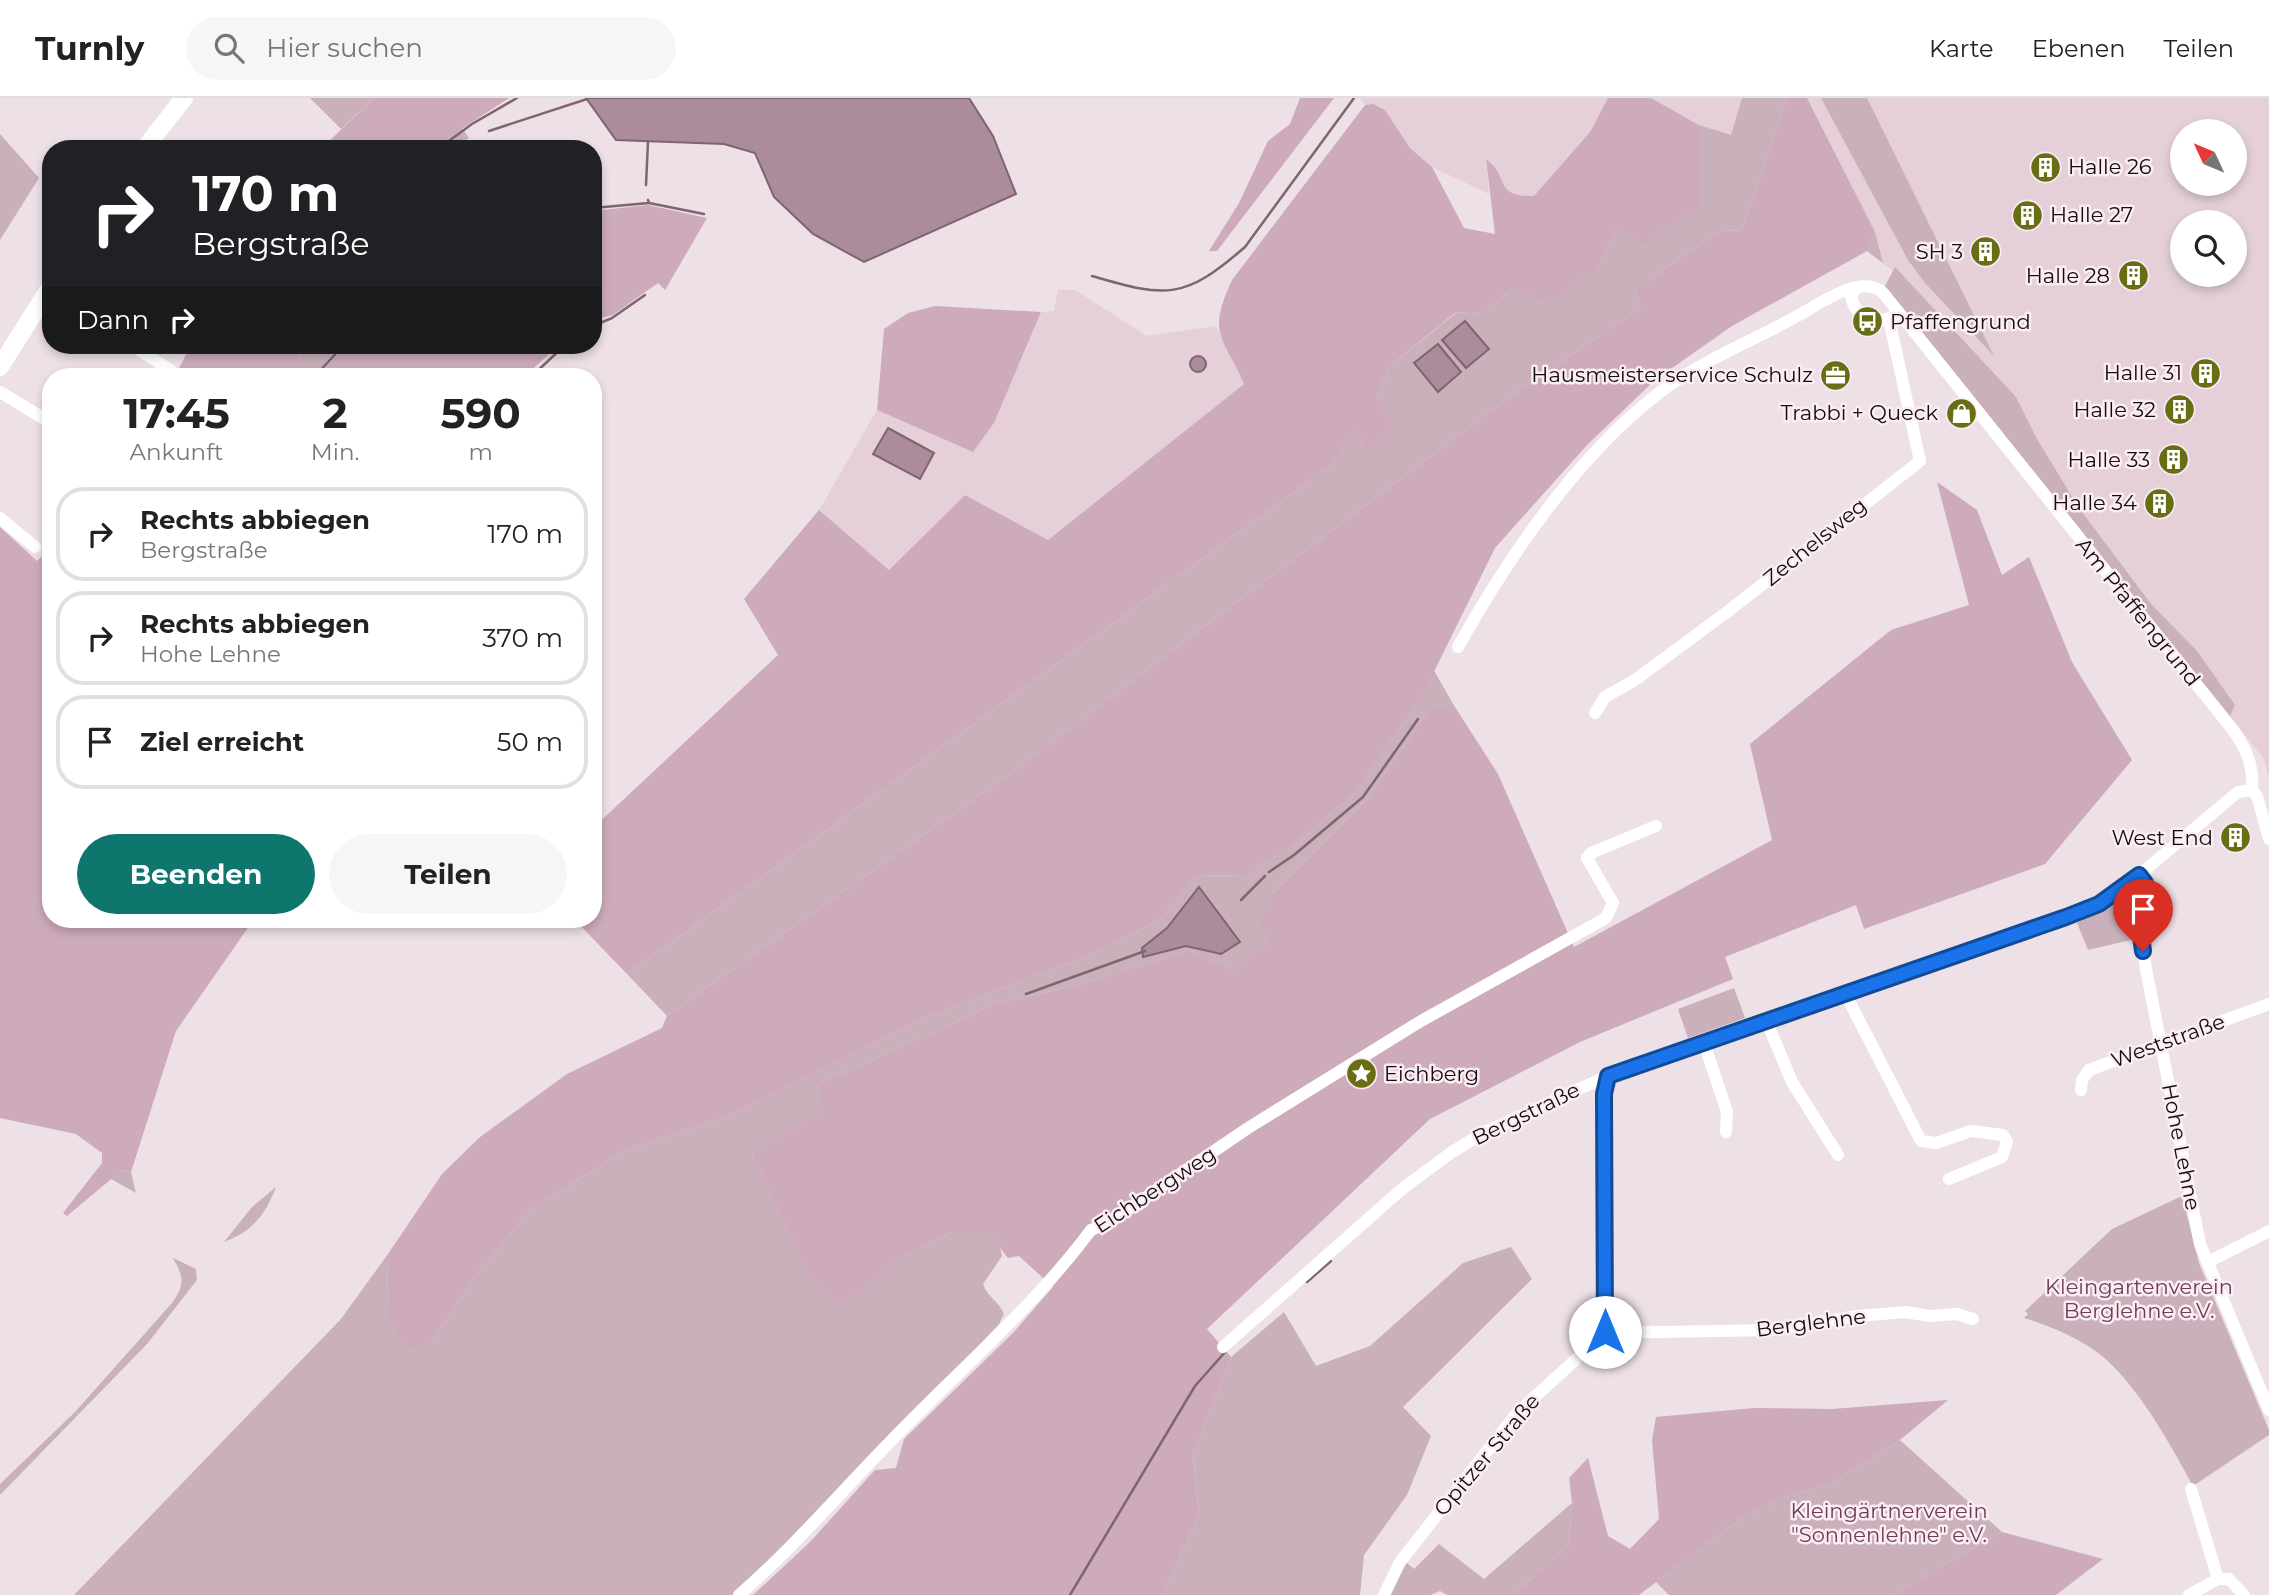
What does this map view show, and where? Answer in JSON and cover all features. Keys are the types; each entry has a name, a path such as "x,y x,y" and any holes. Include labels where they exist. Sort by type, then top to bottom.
{"street":[{"path":"151,140 184,98"},
{"name":"Am Pfaffengrund","path":"1856,288 1867,284 1877,286 1893,316 2233,730 2249,758 2253,774 2252,790 2257,796 2269,839"},
{"path":"1856,288 1851,297 1854,307 1867,319 1893,316"},
{"path":"1458,647 1502,570 1574,476 1638,410 1711,361 1856,288"},
{"path":"0,367 42,303"},
{"name":"Zechelsweg","path":"1595,713 1605,697 1695,637 1920,461 1893,316"},
{"path":"145,354 167,368"},
{"path":"0,392 42,418"},
{"path":"0,518 35,547"},
{"name":"Bergstraße","path":"1223,1347 1370,1217 1452,1152 1523,1112 1608,1076 2081,912 2099,904 2139,875 2238,792 2252,790"},
{"name":"Eichbergweg","path":"740,1595 778,1561 890,1442 970,1365 1091,1230 1121,1215 1248,1128 1353,1066 1420,1021 1543,951 1583,933 1612,911 1613,903 1587,863 1591,853 1656,826"},
{"name":"Hohe Lehne","path":"2139,875 2145,883 2141,936 2200,1244 2269,1410"},
{"path":"1845,993 1921,1141 1936,1143 1971,1131 2003,1135 2007,1142 2002,1157 1950,1179"},
{"name":"Weststraße","path":"2081,1090 2082,1080 2089,1070 2269,1004"},
{"path":"1766,1020 1793,1082 1838,1155"},
{"path":"1704,1042 1727,1112 1726,1132"},
{"path":"1605,1332 1604,1094 1608,1076"},
{"path":"2208,1262 2269,1231"},
{"name":"Berglehne","path":"1605,1332 1772,1330 1857,1316 1906,1312 1928,1316 1957,1314 1973,1320"},
{"name":"Opitzer Straße","path":"1384,1595 1400,1562 1517,1413 1605,1332"},
{"path":"2191,1489 2218,1579"},
{"path":"2189,1595 2218,1579 2229,1579 2244,1595"}],"shaded area":[{"path":"374,98 509,98 445,140 330,140"},
{"path":"586,98 969,98 993,136 1016,194 864,262 813,234 774,197 755,153 724,144 616,140"},
{"path":"1300,98 1334,98 1217,251 1209,251 1239,203 1268,141 1290,124"},
{"path":"1360,98 1608,98 1590,132 1534,196 1515,196 1505,191 1493,164 1486,160 1489,194 1432,167 1410,148 1385,110 1373,104 1365,105"},
{"path":"1608,98 1651,98 1699,125 1699,208 1644,244 1617,228 1599,267 1550,304 1513,288 1483,314 1456,312 1389,367 1376,400 1393,427 1367,454 1356,430 1333,464 627,974 583,928 602,928 602,820 778,655 744,599 819,510 889,570 965,495 1048,540 1244,384 1220,334 1220,312 1224,298 1232,280 1365,105 1373,104 1385,110 1410,148 1432,167 1464,228 1495,234 1486,159 1494,166 1504,185 1512,193 1534,196 1590,132"},
{"path":"1651,98 1742,98 1731,136 1699,125"},
{"path":"1787,98 1807,98 1875,232 1867,251 1732,326 1655,380 1588,444 1495,548 1421,698 1356,792 1289,849 1266,861 1248,876 1196,875 1161,919 1098,952 927,1017 734,1114 623,1151 530,1210 473,1279 431,1342 411,1349 401,1340 387,1312 388,1254 442,1174 480,1137 567,1074 662,1028 667,1016 1000,781 1500,404 1641,307 1634,291 1718,231 1742,230"},
{"path":"1807,98 2269,98 2269,779 2264,759 1885,286 1893,271 1867,251 1875,232"},
{"path":"648,205 707,218 665,290 658,283 613,315 602,318 602,210"},
{"path":"1058,290 1075,290 1147,336 1216,326 1244,384 1048,540 965,495 889,570 819,510 877,410 973,452 994,423 1041,312 1054,311"},
{"path":"935,306 1041,312 994,423 973,452 877,410 884,329 908,313"},
{"path":"1465,321 1489,349 1466,368 1442,340"},
{"path":"1438,344 1461,372 1438,392 1414,363"},
{"path":"186,354 301,354 297,368 179,368"},
{"path":"338,354 549,354 534,368 324,368"},
{"path":"1198,356 1204,358 1204,370 1198,372 1192,370 1190,364 1192,358"},
{"path":"888,428 934,453 920,479 873,454"},
{"path":"1937,482 1977,510 2002,575 2029,557 2072,662 2132,760 2045,864 1864,929 1856,905 1725,957 1733,979 1580,1042 1430,1119 1207,1329 1231,1357 1193,1455 1199,1516 1162,1595 753,1595 810,1542 875,1470 896,1468 904,1439 1013,1333 1053,1287 1019,1256 1008,1258 988,1232 952,1232 899,1260 838,1309 812,1281 752,1153 823,1109 818,1084 998,1003 1079,985 1189,950 1231,969 1270,941 1259,926 1272,894 1366,800 1431,707 1455,707 1498,774 1574,947 1772,840 1750,744 1891,630 1969,605"},
{"path":"0,527 37,561 42,556 42,928 248,928 176,1031 131,1172 122,1170 67,1216 63,1213 102,1163 102,1153 76,1134 0,1118"},
{"path":"1199,887 1240,942 1221,954 1186,946 1143,957 1142,948 1167,928"},
{"path":"1948,1400 1900,1440 1830,1484 1783,1498 1737,1521 1639,1595 1514,1595 1569,1544 1572,1503 1569,1478 1588,1458 1608,1536 1630,1549 1659,1519 1652,1440 1656,1417 1754,1408 1832,1409"},
{"path":"2002,1532 2103,1559 2056,1595 1892,1595"}],"green space":[{"path":"310,98 374,98 341,129"},
{"path":"1742,98 1787,98 1742,230 1718,231 1634,291 1641,307 1500,404 1000,781 667,1016 627,974 1333,464 1356,429 1367,454 1376,400 1389,367 1457,312 1483,314 1513,288 1599,267 1617,228 1699,208 1699,125 1731,135"},
{"path":"1821,98 1867,98 1994,356 1925,283 1908,260"},
{"path":"462,128 469,138 466,140 444,140"},
{"path":"0,134 39,178 0,240"},
{"path":"1875,232 1883,263 1867,251"},
{"path":"1895,267 2016,397 2037,439 2079,508 2151,604 2197,651 2235,705 2230,716 1885,286"},
{"path":"301,354 338,354 324,368 297,368"},
{"path":"1433,669 1455,707 1431,707 1366,800 1272,894 1271,941 1231,969 1189,950 1079,985 998,1003 818,1084 824,1109 752,1153 773,1197 838,1308 899,1260 952,1232 988,1232 1000,1247 1002,1256 983,1284 1004,1314 999,1324 869,1462 733,1595 74,1595 341,1319 388,1254 387,1312 431,1342 473,1279 530,1210 623,1151 734,1114 927,1017 1098,952 1161,919 1196,875 1248,876 1266,861 1289,849 1356,792 1421,698","holes":["1199,888 1240,941 1221,954 1186,946 1143,956 1142,948 1167,928"]},
{"path":"2129,895 2133,896 2131,940 2088,950 2077,923"},
{"path":"1734,988 1745,1018 1688,1038 1678,1009"},
{"path":"122,1170 131,1172 136,1193 111,1179"},
{"path":"276,1187 257,1221 243,1233 224,1242 252,1207"},
{"name":"Kleingartenverein Berglehne e.V.","path":"2182,1196 2199,1263 2269,1430 2269,1435 2193,1486 2146,1406 2111,1364 2070,1336 2024,1318 2028,1314 2025,1311 2112,1229"},
{"path":"1511,1247 1532,1279 1403,1407 1431,1436 1407,1495 1364,1555 1360,1595 1162,1595 1199,1516 1193,1455 1231,1357 1284,1312 1316,1366 1370,1346 1463,1263"},
{"path":"173,1258 196,1269 197,1280 147,1344 0,1495 0,1484 75,1412 172,1303 182,1281"},
{"name":"Kleingärtnerverein \"Sonnenlehne\" e.V.","path":"1900,1440 2002,1532 1892,1595 1669,1595 1656,1582 1737,1521 1783,1498 1830,1484"},
{"path":"1572,1503 1569,1544 1514,1595 1447,1595 1440,1591 1430,1595 1390,1595 1406,1562 1414,1569 1439,1544 1484,1579"}],"waterway":[{"path":"450,140 517,98"},
{"path":"1092,276 1157,290 1174,290 1206,277 1245,247 1354,98"},
{"path":"489,131 587,99"},
{"path":"646,185 648,142"},
{"path":"602,207 649,203 648,200"},
{"path":"649,203 704,214"},
{"path":"602,322 645,295"},
{"path":"322,368 336,354"},
{"path":"541,368 555,354"},
{"path":"1269,872 1294,855 1363,797 1418,719"},
{"path":"1241,900 1265,876"},
{"path":"1026,994 1145,951"},
{"path":"1307,1282 1331,1261"},
{"path":"1070,1595 1195,1386 1226,1351"}],"place":[{"name":"Halle 26","path":"2045,167"},
{"name":"Halle 27","path":"2027,215"},
{"name":"SH 3","path":"1986,252"},
{"name":"Halle 28","path":"2133,276"},
{"name":"Pfaffengrund","path":"1867,322"},
{"name":"Halle 31","path":"2205,373"},
{"name":"Hausmeisterservice Schulz","path":"1836,375"},
{"name":"Halle 32","path":"2179,410"},
{"name":"Trabbi + Queck","path":"1961,413"},
{"name":"Halle 33","path":"2173,460"},
{"name":"Halle 34","path":"2160,503"},
{"name":"West End","path":"2236,838"},
{"name":"Eichberg","path":"1361,1074"}],"route":[{"path":"1605,1332 1604,1094 1608,1076 2066,917 2099,904 2139,875 2145,883 2142,902 2143,951"}]}
